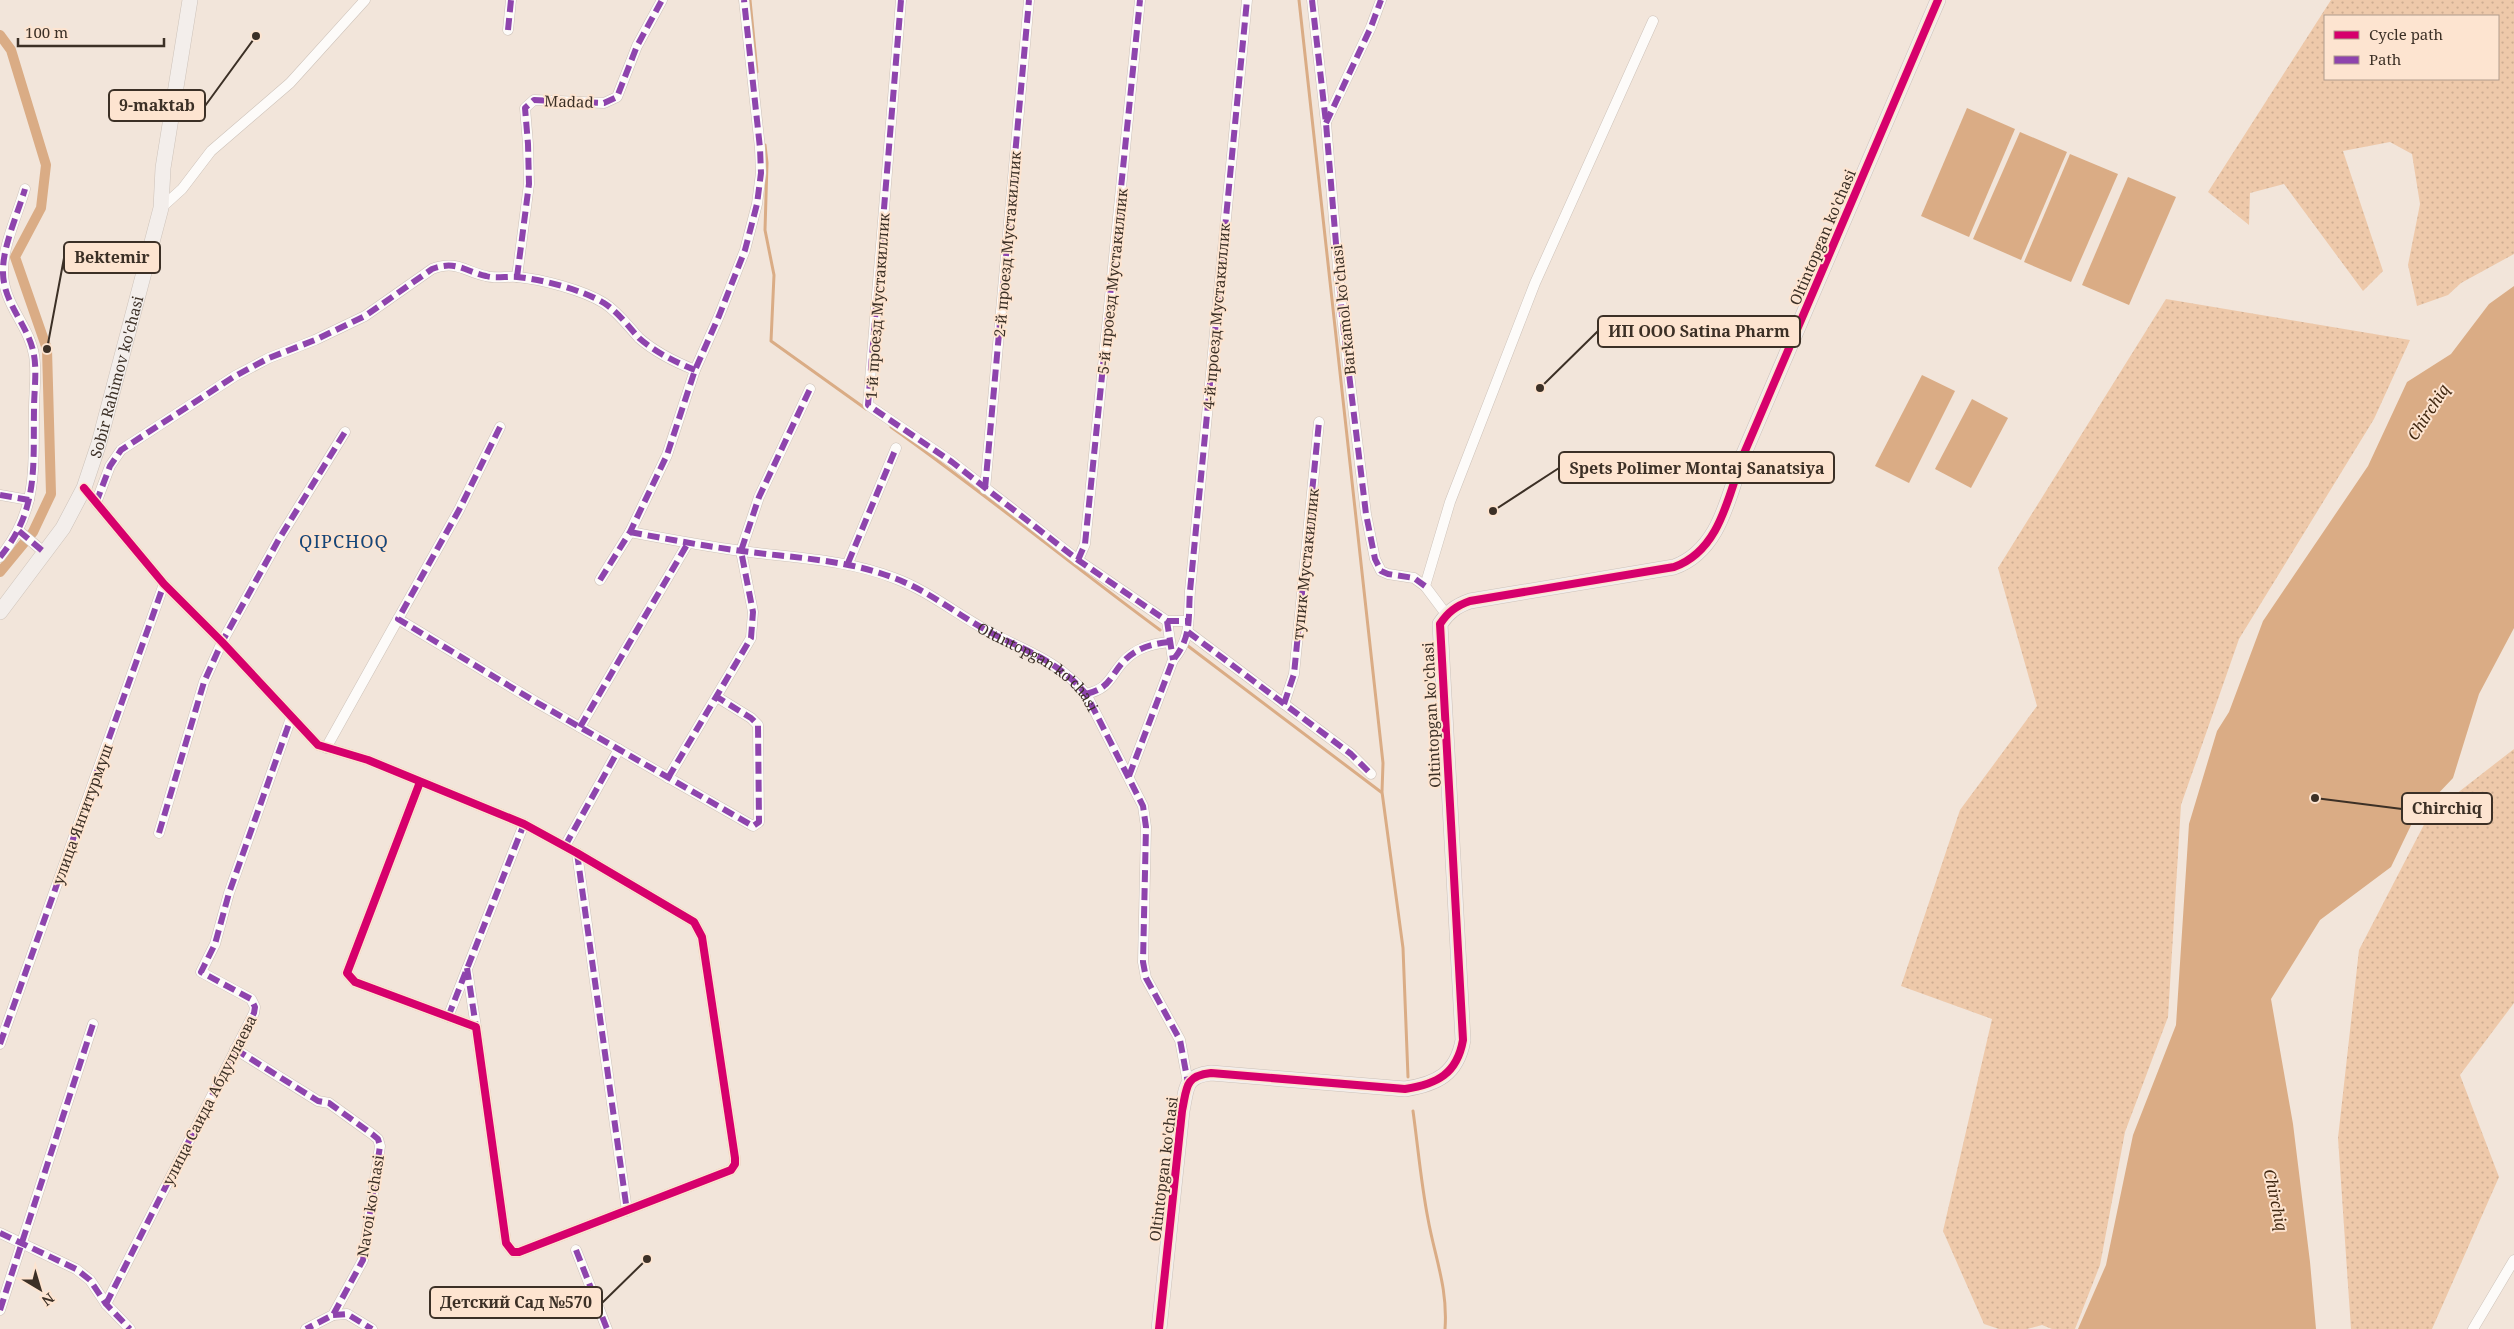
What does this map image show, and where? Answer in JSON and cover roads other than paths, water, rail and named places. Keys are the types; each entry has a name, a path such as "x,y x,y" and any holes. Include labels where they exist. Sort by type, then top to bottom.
{"street":[{"name":"Sobir Rahimov ko'chasi","path":"0,612 40,548 63,528 84,488 101,433 161,208 163,168 190,0"},
{"path":"161,208 182,189 211,151 290,83 365,0"},
{"path":"508,30 511,0"},
{"name":"Madad","path":"517,277 529,184 525,108 534,100 604,102 617,97 637,46 662,0"},
{"path":"600,580 630,532 667,455 695,370 720,316 745,250 757,204 761,173 760,148 744,0"},
{"name":"1-й проезд Мустакиллик","path":"901,0 868,405 952,462 1078,560 1167,622"},
{"name":"2-й проезд Мустакиллик","path":"985,489 1029,0"},
{"name":"5-й проезд Мустакиллик","path":"1078,560 1085,544 1140,0"},
{"name":"4-й проезд Мустакиллик","path":"1129,776 1173,660 1184,647 1188,626 1247,0"},
{"name":"Barkamol ko'chasi","path":"1312,0 1326,123 1342,316 1366,514 1375,560 1381,570 1388,574 1414,578 1425,586 1446,614"},
{"path":"1326,123 1371,27 1381,0"},
{"name":"Oltintopgan ko'chasi","path":"1188,1082 1195,1076 1211,1073 1405,1090 1436,1080 1452,1069 1460,1054 1463,1040 1440,624 1446,614 1456,606 1470,601 1674,567 1694,557 1708,544 1717,528 1742,458 1938,0"},
{"path":"1425,586 1450,502 1535,284 1653,21"},
{"path":"0,557 22,533 34,474 34,355 4,287 3,269 25,189"},
{"path":"96,503 110,466 121,450 235,376 269,358 316,340 365,316 432,269 444,264 453,265 486,276 517,277 577,292 604,303 641,339 658,352 695,370"},
{"path":"668,778 751,638 753,612 741,551 759,497 810,389"},
{"name":"тупик Мустакиллик","path":"1284,704 1294,674 1318,422"},
{"path":"326,748 459,510 500,427"},
{"path":"158,834 204,682 222,642 279,539 345,432"},
{"path":"848,563 896,448"},
{"path":"84,488 164,584 222,642 312,740 326,748 368,760 524,824 577,852 687,917 700,930 735,1158 735,1164 731,1170 722,1176 519,1252 513,1252 509,1249 506,1244 467,966"},
{"path":"0,495 29,500"},
{"name":"Oltintopgan ko'chasi","path":"630,532 741,551 848,563 895,578 947,605 985,629 1058,666 1086,694 1143,806 1146,827 1146,978 1180,1040 1188,1082 1182,1111 1159,1329"},
{"path":"22,533 40,548"},
{"path":"580,727 688,543"},
{"name":"улица Янгитурмуш","path":"0,1044 164,584"},
{"path":"398,619 748,825 753,826 759,822 758,725 751,718 717,698"},
{"path":"1173,660 1168,642 1167,622 1188,626 1284,704 1351,754 1371,774"},
{"path":"1086,694 1105,687 1132,654 1145,646 1168,642"},
{"name":"улица Саида Абдуллаева","path":"106,1304 254,1013 254,1003 201,972 215,944 230,893 291,718"},
{"path":"565,846 619,749"},
{"path":"420,782 347,973 355,982 476,1027"},
{"path":"448,1017 524,824"},
{"path":"577,852 627,1211"},
{"path":"1,1305 93,1024"},
{"name":"Navoi ko'chasi","path":"235,1049 318,1102 329,1103 378,1139 379,1153 363,1260 333,1315"},
{"path":"0,1233 76,1269 90,1280 106,1304 130,1329"},
{"path":"576,1250 607,1329"},
{"path":"2473,1329 2514,1260"},
{"path":"306,1329 333,1315 347,1314 372,1329"}],"water":[{"path":"1967,108 2015,129 1969,237 1921,216"},
{"path":"2020,132 2067,152 2021,260 1973,239"},
{"path":"2070,154 2118,174 2071,282 2024,262"},
{"path":"2128,177 2176,197 2129,305 2082,285"},
{"name":"Chirchiq","path":"2514,286 2514,628 2479,694 2453,778 2414,819 2391,867 2320,920 2271,999 2293,1124 2310,1262 2316,1329 2078,1329 2106,1265 2133,1135 2176,1025 2189,824 2217,731 2229,712 2263,621 2368,466 2407,382 2451,354 2489,304"},
{"path":"1922,375 1955,391 1909,483 1875,466"},
{"path":"1972,399 2008,418 1971,488 1935,469"}],"waterway":[{"path":"750,0 757,72"},
{"path":"1299,0 1383,763 1382,792 1403,948 1408,1077"},
{"path":"0,35 11,50 46,165 41,208 15,257 47,349 51,494 33,532 0,572"},
{"path":"765,145 767,163 765,230 774,275 771,341 866,409"},
{"path":"891,427 1160,630"},
{"path":"1188,646 1381,792"},
{"path":"1413,1111 1421,1178 1443,1286 1445,1329"}],"place":[{"name":"9-maktab","path":"256,36"},
{"name":"Bektemir","path":"47,349"},
{"name":"ИП ООО Satina Pharm","path":"1540,388"},
{"name":"Spets Polimer Montaj Sanatsiya","path":"1493,511"},
{"name":"Chirchiq","path":"2315,798"},
{"name":"Детский Сад №570","path":"647,1259"}],"district":[{"name":"QIPCHOQ","path":"344,541"}]}
